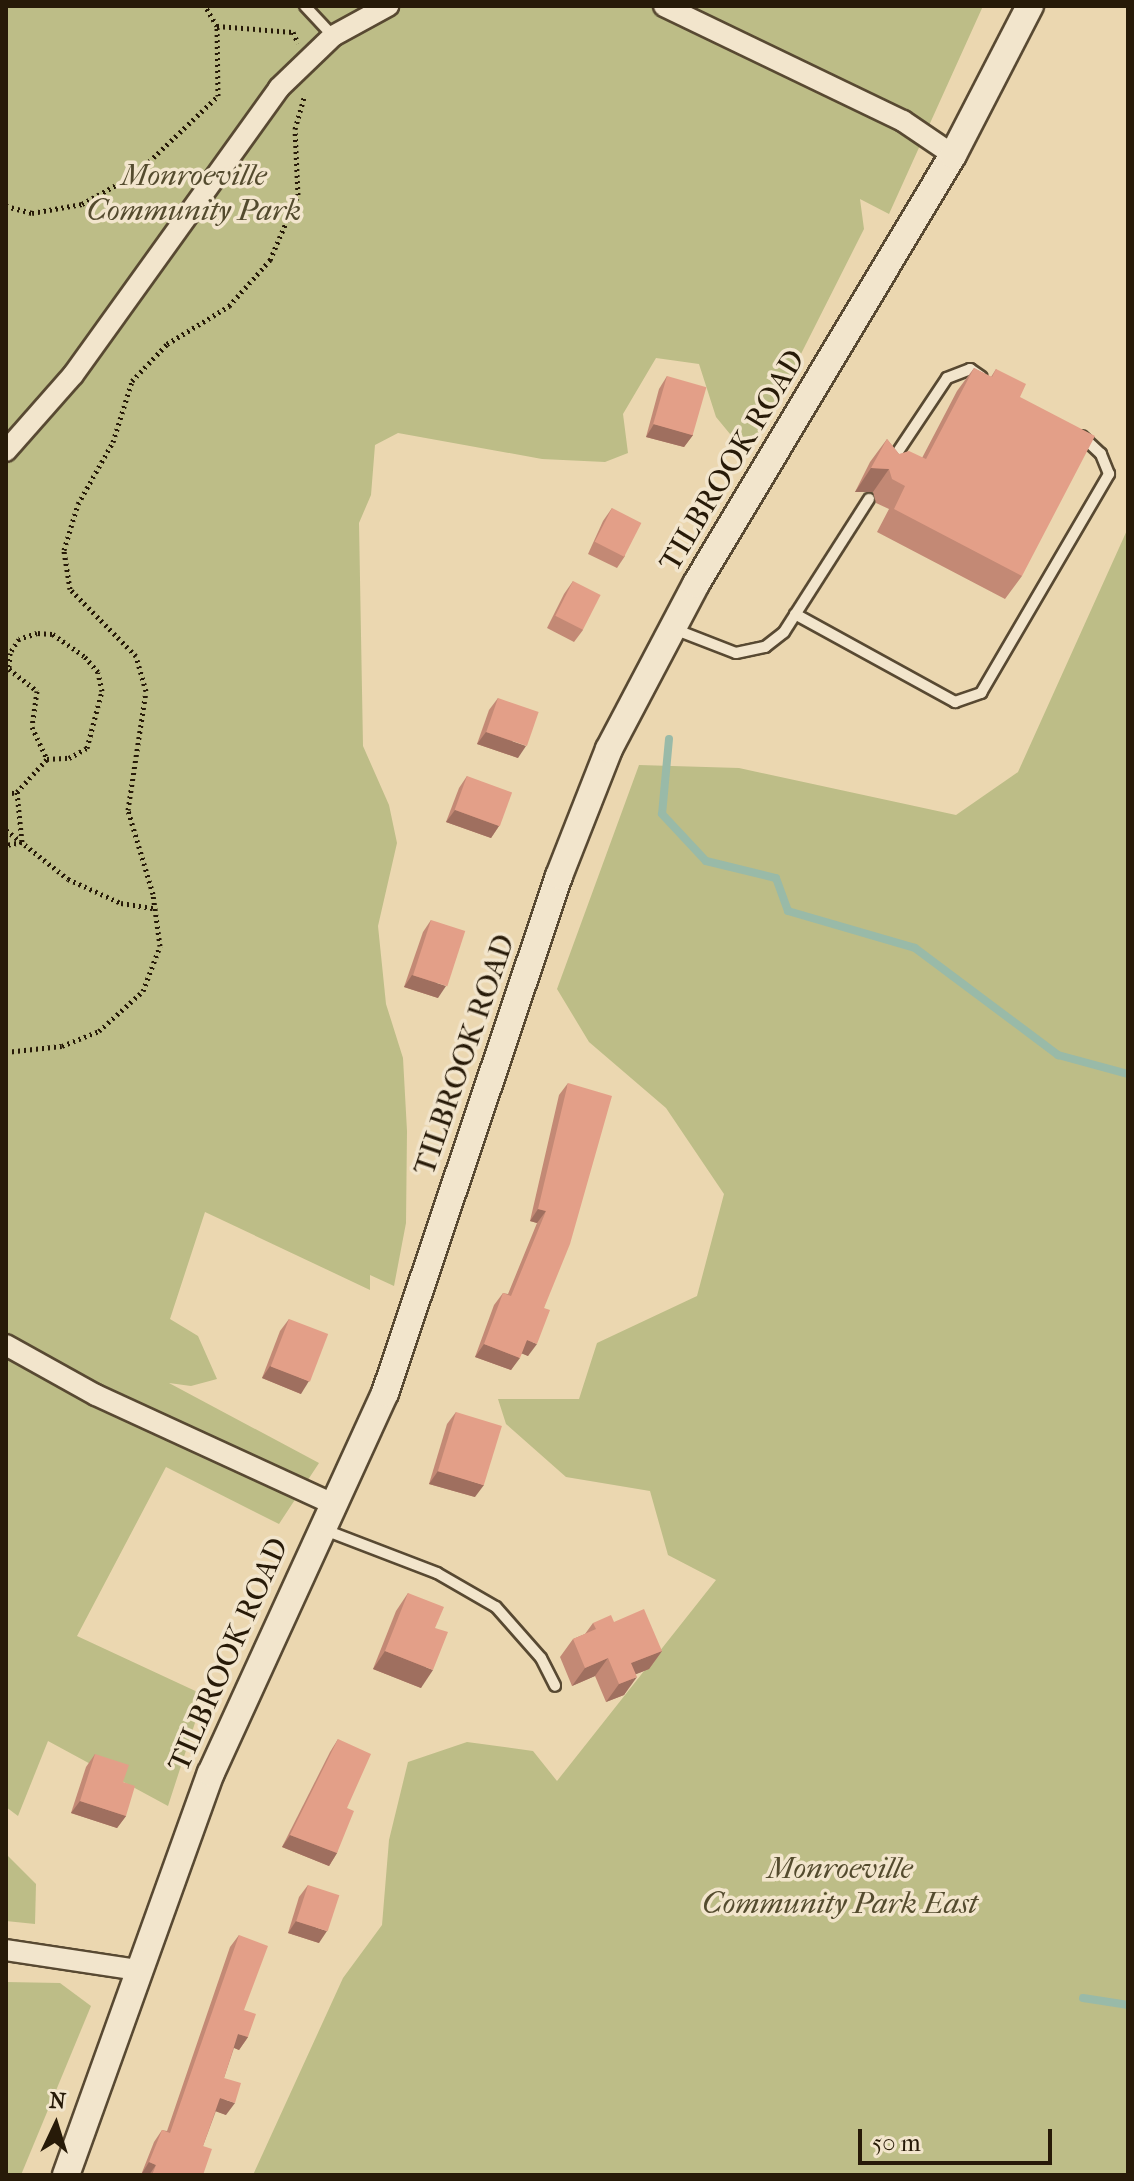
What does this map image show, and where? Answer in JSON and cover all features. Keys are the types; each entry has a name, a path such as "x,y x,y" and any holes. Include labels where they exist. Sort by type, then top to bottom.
{"street":[{"path":"6,451 73,375 279,88 333,36 388,6"},
{"path":"664,6 903,121 953,155"},
{"name":"TILBROOK ROAD","path":"66,2175 211,1773 319,1529 385,1393 559,876 609,749 673,628 953,155 1030,6"},
{"path":"6,1345 96,1395 331,1503"},
{"path":"6,1950 139,1970"}],"lane":[{"path":"305,6 333,36"},
{"path":"886,470 947,378 970,369 997,385"},
{"path":"795,614 955,702 981,693 1026,622 1109,474 1092,441 1065,425"},
{"path":"673,628 736,653 765,647 795,614 869,499"},
{"path":"319,1529 437,1573 496,1607 541,1658 555,1686"}],"path":[{"path":"6,206 32,213 82,204 136,174 218,96 217,26 205,6"},
{"path":"6,1052 62,1046 99,1031 143,991 160,946 154,908 128,810 146,691 136,656 70,589 64,550 78,504 113,442 132,381 167,344 229,306 270,260 298,195 295,129 307,61 293,32 217,26"},
{"path":"6,794 17,792 47,759 69,758 87,748 102,691 98,672 84,656 52,634 37,633 19,639 10,653 9,669 37,691 32,727 47,759"},
{"path":"17,792 22,842"},
{"path":"6,830 68,879 121,903 154,908"},
{"path":"6,845 22,842"}],"green space":[{"name":"Monroeville Community Park","path":"6,6 983,6 889,214 860,199 864,229 749,457 716,417 699,364 656,358 623,414 628,453 605,462 542,459 398,433 375,445 371,495 359,523 363,746 389,805 397,843 378,926 386,1004 403,1058 407,1131 406,1223 394,1286 370,1275 370,1290 205,1212 170,1319 198,1336 217,1379 191,1386 169,1383 319,1463 279,1524 166,1467 77,1636 204,1695 168,1806 48,1741 18,1816 6,1807"},
{"name":"Monroeville Community Park East","path":"1128,528 1128,2175 253,2175 343,1978 382,1925 389,1840 408,1762 467,1742 533,1751 557,1781 716,1580 668,1555 650,1491 566,1477 506,1424 498,1399 579,1399 597,1343 697,1296 724,1194 666,1108 589,1042 557,989 639,765 739,768 956,815 1018,772"},
{"path":"6,1854 36,1884 35,1924 6,1921"},
{"path":"6,1982 60,1983 91,2006 21,2175 6,2175"}],"building":[{"path":"974,368 992,377 996,369 1026,384 1020,397 1095,436 1022,576 894,509 905,486 892,479 889,469 871,468 887,439 899,454 909,451 926,459"},
{"path":"667,376 706,387 693,435 653,424"},
{"path":"612,508 641,523 624,557 595,542"},
{"path":"573,581 601,595 583,630 555,616"},
{"path":"498,698 539,712 527,746 486,732"},
{"path":"467,776 512,792 500,826 455,810"},
{"path":"431,920 465,931 447,986 413,975"},
{"path":"568,1083 612,1096 570,1244 544,1308 550,1310 537,1344 527,1340 520,1358 484,1344 503,1293 511,1296 546,1211 538,1209"},
{"path":"289,1319 328,1334 310,1382 271,1367"},
{"path":"456,1412 502,1426 484,1485 438,1471"},
{"path":"408,1593 444,1607 435,1628 448,1632 433,1670 385,1651"},
{"path":"644,1609 662,1651 631,1663 637,1677 619,1684 608,1658 585,1668 573,1639 596,1629 593,1623 611,1615 614,1622"},
{"path":"338,1739 371,1754 347,1808 354,1811 337,1853 290,1835"},
{"path":"95,1754 129,1765 123,1782 135,1786 126,1816 80,1801"},
{"path":"308,1885 339,1895 328,1931 296,1921"},
{"path":"239,1935 268,1946 244,2010 256,2014 248,2037 238,2034 224,2078 241,2083 235,2103 220,2098 203,2146 212,2149 203,2175 152,2175 156,2165 149,2162 162,2130 170,2133"}],"waterway":[{"path":"669,739 662,814 706,861 776,878 788,911 915,948 1058,1055 1128,1074"},
{"path":"1083,1998 1128,2005"}]}
